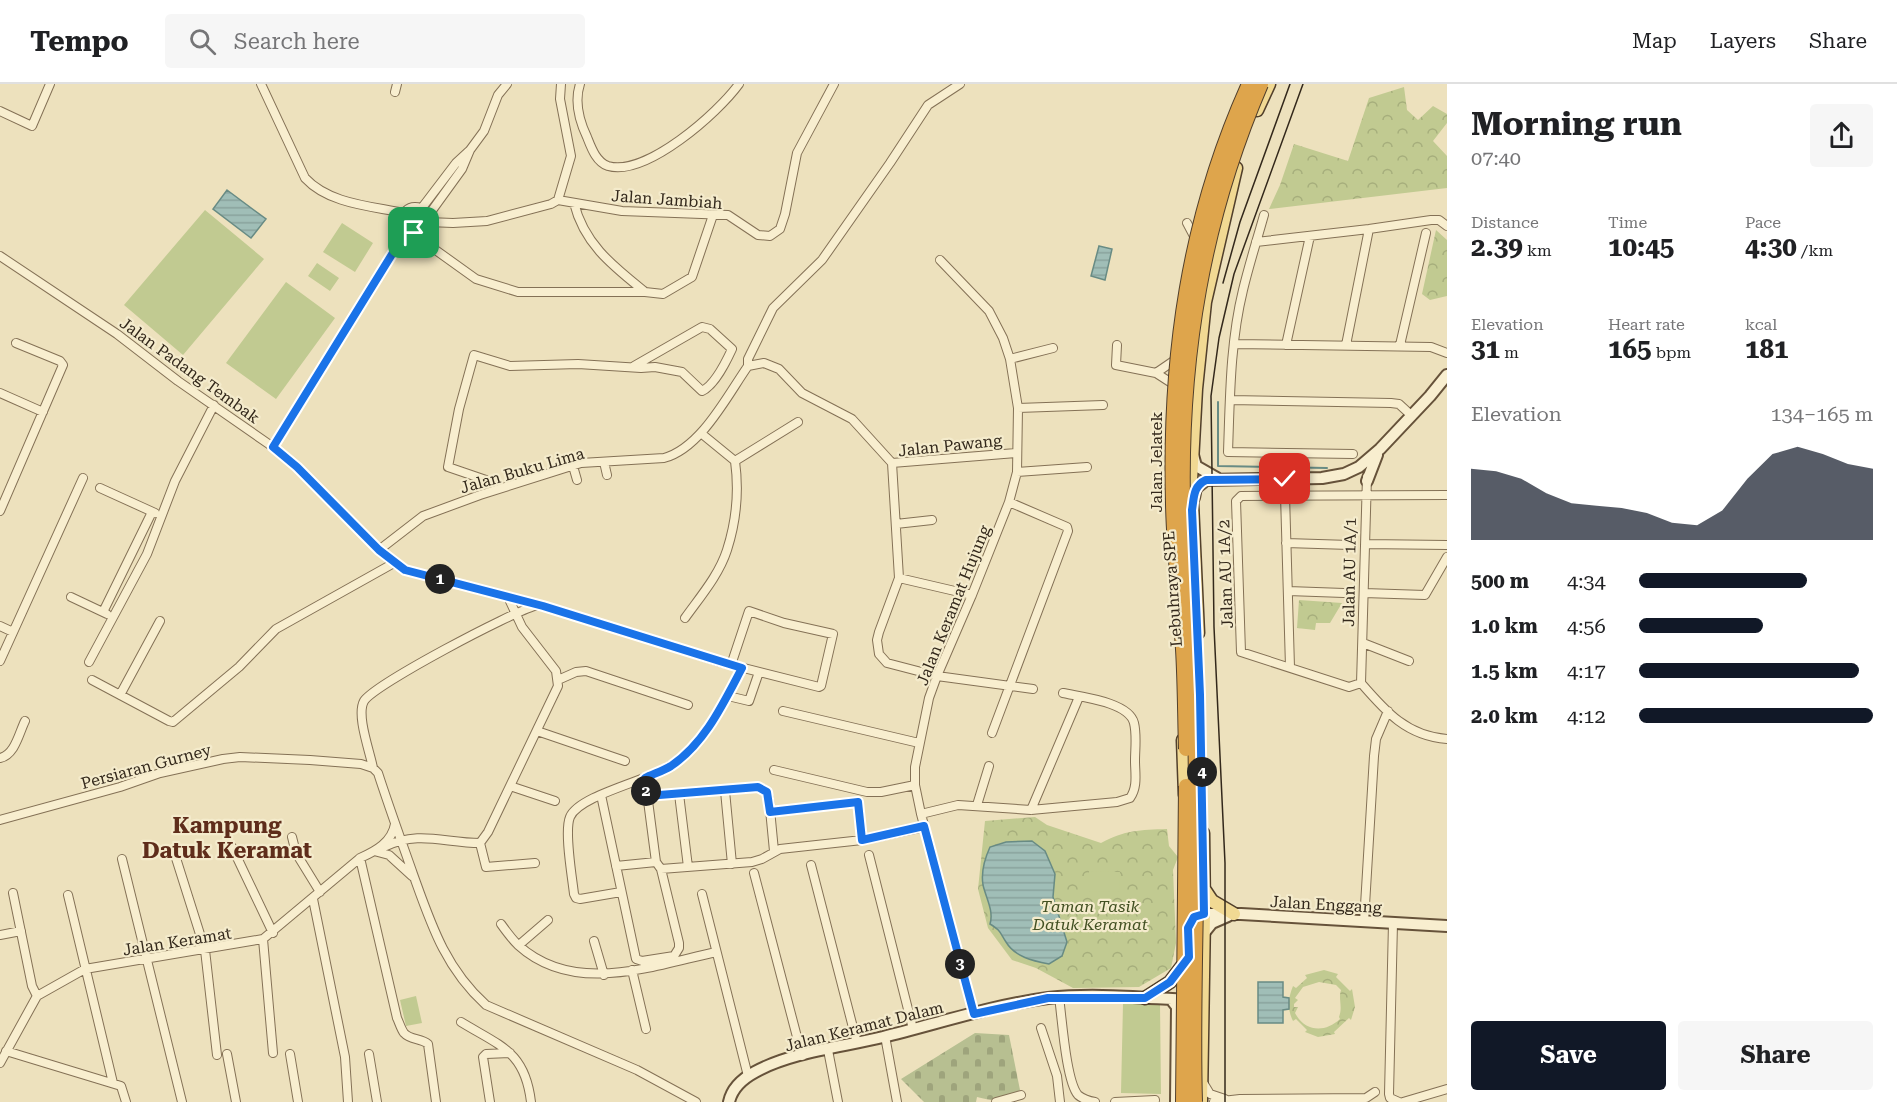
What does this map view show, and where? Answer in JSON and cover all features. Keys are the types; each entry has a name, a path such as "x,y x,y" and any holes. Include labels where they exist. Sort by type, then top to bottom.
{"highway":[{"name":"Lebuhraya SPE","path":"1184,1102 1186,757 1183,649 1173,504 1176,364 1184,300 1197,236 1223,149 1249,84"},
{"name":"Lebuhraya SPE","path":"1195,1102 1195,713 1183,502 1185,402 1192,325 1209,236 1241,131 1261,84"}],"main road":[{"name":"Jalan Jelatek","path":"1184,1102 1189,957 1181,664 1172,496 1173,384 1187,287 1202,221 1226,144 1249,84"},
{"path":"1201,1102 1204,888 1200,695 1191,481 1192,449 1205,302 1241,147 1269,84"},
{"path":"1172,496 1184,490 1191,481"},
{"path":"1204,888 1212,901 1234,914"},
{"path":"1188,928 1194,917 1204,914"},
{"path":"1145,998 1170,982 1189,957"}],"street":[{"path":"0,111 32,126 50,84"},
{"path":"261,84 305,177 311,184 330,196 404,213 414,207 421,209 428,219 453,224 487,221 558,200 571,156 560,99 561,84"},
{"path":"421,209 484,131 498,95 507,84"},
{"path":"580,84 577,105 579,117 590,145 601,163 608,166 619,166 633,164 660,154 693,129 740,84"},
{"name":"Jalan Jambiah","path":"558,200 622,211 728,215 758,235 770,236 780,229 785,214 797,153 834,84"},
{"name":"Jalan Buku Lima","path":"379,550 423,516 480,495 573,466 664,458 675,455 702,434 748,366 748,358 773,308 822,260 891,163 928,105 960,84"},
{"path":"418,233 425,229 428,219 462,168 470,150"},
{"path":"574,204 586,237 604,259 645,292"},
{"path":"404,213 403,224 407,230 418,233 430,246 476,279 518,292 663,294 692,277 712,215"},
{"path":"1264,215 1242,292 1234,344 1228,452 1353,454"},
{"path":"1256,242 1431,220 1439,220 1447,226"},
{"path":"1346,345 1369,229"},
{"path":"273,447 407,230"},
{"path":"1400,345 1426,233"},
{"path":"1286,345 1310,236"},
{"name":"Jalan Padang Tembak","path":"0,256 69,301 273,447 297,467 379,550 405,570 538,605 731,665 820,686 833,635 784,623 750,611 731,665"},
{"name":"Jalan Keramat Hujung","path":"940,260 988,311 1003,338 1010,359 1018,408 1017,472 1009,502 937,676 915,767 915,785 921,814 974,1014"},
{"path":"486,480 448,467 459,409 474,355 514,367 558,364 656,367 682,372 702,391 706,390 716,377 732,349 710,329 702,327 634,366"},
{"path":"0,511 63,365 60,361 16,343"},
{"path":"1234,344 1431,346 1447,353"},
{"path":"1117,345 1116,365 1153,373 1173,384"},
{"path":"1010,359 1053,348"},
{"path":"1153,373 1175,360"},
{"path":"748,366 764,363 779,369 802,393 852,418 892,463"},
{"path":"1192,510 1194,493 1201,483 1219,479 1322,478 1344,474 1367,462 1412,416 1447,375"},
{"path":"0,393 43,412"},
{"path":"1230,400 1391,403 1399,404 1412,416"},
{"path":"89,662 147,554 189,452 214,405"},
{"path":"1018,408 1103,405"},
{"path":"735,461 798,422"},
{"path":"685,618 712,578 727,550 736,513 735,461 702,434"},
{"path":"1192,449 1196,466 1219,479"},
{"path":"1344,474 1366,487 1380,449"},
{"name":"Jalan Pawang","path":"1016,453 892,463 899,578 877,640 879,654 887,663 937,676 1033,689"},
{"path":"604,462 608,475"},
{"name":"Jalan AU 1A/1","path":"1361,683 1367,462"},
{"path":"573,466 577,480"},
{"path":"1017,472 1087,467"},
{"path":"0,660 83,478"},
{"name":"Jalan AU 1A/2","path":"1361,683 1349,687 1241,652 1236,501 1238,498 1366,487 1447,495"},
{"path":"100,488 161,517"},
{"path":"1285,495 1290,668"},
{"path":"992,733 1068,531 1067,527 1009,502"},
{"path":"103,612 152,512"},
{"path":"896,524 932,520"},
{"path":"1286,543 1350,545"},
{"path":"1365,544 1447,545"},
{"path":"1364,593 1425,595 1447,558"},
{"path":"92,680 173,722 239,666 276,629 394,563"},
{"path":"899,578 972,595"},
{"path":"1288,591 1344,593"},
{"path":"71,597 113,617"},
{"path":"508,597 522,627 556,671 558,686 488,831 480,843 486,867 535,863"},
{"path":"538,605 429,659 378,689 364,700 360,712 374,768 378,773 439,944 457,974 473,993 486,1005 637,1070 696,1102"},
{"path":"120,695 160,621"},
{"path":"0,626 14,632"},
{"path":"1363,643 1408,661"},
{"path":"621,892 580,899 574,894 567,832 570,817 576,808 616,788 669,768 685,755 703,735 721,709 742,668"},
{"path":"558,680 576,672 586,671 688,705"},
{"path":"728,696 749,701 759,672"},
{"path":"1361,683 1400,723 1421,735 1447,739"},
{"path":"921,814 958,805 1031,810 1117,802 1130,798 1134,793 1135,728 1131,716 1118,707 1063,693"},
{"path":"1031,810 1079,697"},
{"path":"783,711 919,743"},
{"path":"1364,921 1374,756 1376,739 1388,711"},
{"path":"0,758 11,752 25,721"},
{"path":"537,731 625,760"},
{"name":"Persiaran Gurney","path":"0,820 120,787 160,773 223,759 240,757 333,762 361,764 374,768"},
{"path":"977,805 989,766"},
{"path":"774,770 867,792 881,792 915,785"},
{"path":"601,795 636,959 642,961 674,956 680,943 658,865 645,778"},
{"path":"510,786 555,801"},
{"path":"647,796 758,787 764,789 767,792 774,851"},
{"path":"725,790 732,864"},
{"path":"680,794 688,867"},
{"path":"770,812 858,802 862,840"},
{"name":"Jalan Keramat","path":"37,996 85,969 263,939 273,933 360,858 374,851 392,836 395,824"},
{"path":"616,866 688,867 732,864 762,859 774,851 862,840 924,826"},
{"path":"292,837 300,860 320,892"},
{"path":"374,851 400,839 425,837 480,843"},
{"path":"232,847 273,933"},
{"path":"374,851 389,855 415,879"},
{"path":"175,855 205,950 218,1055"},
{"path":"869,855 913,1029"},
{"path":"360,858 396,1018 404,1033 424,1040 428,1044 436,1102"},
{"path":"122,859 182,1102"},
{"path":"811,865 857,1043"},
{"path":"754,873 802,1056"},
{"path":"0,1063 37,996 32,986 13,893"},
{"path":"702,894 748,1076"},
{"path":"68,895 113,1083"},
{"path":"313,899 345,1057 348,1102"},
{"name":"Jalan Enggang","path":"1204,914 1447,926"},
{"path":"1204,933 1212,923 1234,914"},
{"path":"519,945 548,920"},
{"path":"1393,923 1390,1098 1401,1102 1447,1089"},
{"path":"501,924 519,945 534,957 560,969 585,975 604,975 632,970 716,951"},
{"path":"0,935 21,931"},
{"path":"263,939 273,1053"},
{"path":"594,941 604,975"},
{"path":"632,970 646,1029"},
{"path":"1059,998 1074,1087 1085,1100 1095,1102"},
{"name":"Jalan Keramat Dalam","path":"729,1102 734,1089 748,1076 766,1066 1039,1000 1145,998 1202,1001"},
{"path":"1171,999 1177,1007 1176,1102"},
{"path":"460,1022 512,1053 527,1080 531,1102"},
{"path":"1041,1028 1057,1076 1060,1102"},
{"path":"885,1036 897,1102"},
{"path":"828,1050 838,1102"},
{"path":"6,1051 121,1086 126,1102"},
{"path":"490,1102 483,1057 486,1054 512,1053"},
{"path":"228,1054 236,1102"},
{"path":"290,1054 298,1102"},
{"path":"369,1054 377,1102"},
{"path":"1057,1076 1069,1068"},
{"path":"1201,1074 1207,1091 1228,1100"},
{"path":"1214,1102 1366,1098 1375,1092"},
{"path":"996,1102 1021,1095"},
{"path":"1115,1102 1155,1100"}],"green space":[{"path":"1404,87 1407,110 1418,120 1433,106 1447,114 1447,123 1433,141 1447,156 1447,188 1269,209 1294,144 1348,161 1369,98"},
{"path":"205,210 264,259 183,355 124,305"},
{"path":"342,223 373,243 355,272 323,252"},
{"path":"1436,230 1447,240 1447,296 1430,300 1422,294"},
{"path":"317,263 339,278 330,291 308,276"},
{"path":"286,282 335,318 276,399 226,363"},
{"path":"1299,600 1342,603 1330,623 1316,623 1315,630 1297,628"},
{"name":"Taman Tasik Datuk Keramat","path":"1035,817 1047,825 1101,843 1118,835 1167,829 1169,846 1178,857 1173,870 1176,943 1171,968 1139,987 1073,988 1036,968 1012,960 988,928 978,889 985,821"},
{"path":"1089,871 1120,872 1119,892 1089,891"},
{"path":"1324,970 1338,974 1336,977 1350,991 1352,989 1355,1007 1351,1020 1349,1018 1334,1032 1335,1034 1318,1037 1305,1032 1307,1030 1296,1019 1293,1021 1289,1008 1290,995 1293,986 1296,988 1307,978 1305,975","holes":["1319,982 1336,985 1341,990 1340,1019 1322,1028 1304,1024 1295,1013 1298,1007 1294,1007 1298,1000 1295,998 1303,987"]},
{"path":"416,996 422,1023 406,1026 400,1000"},
{"path":"1123,1004 1160,1004 1161,1094 1121,1093"},
{"path":"975,1033 1009,1035 1020,1090 1000,1099 990,1100 977,1097 976,1102 924,1102 901,1079"}],"water":[{"path":"227,190 266,219 251,238 213,209"},
{"path":"1099,246 1112,249 1105,280 1091,276"},
{"path":"1032,841 1045,851 1055,874 1053,897 1067,942 1062,956 1049,964 1019,955 990,924 990,909 983,885 984,866 990,847 1006,842"},
{"path":"1258,982 1283,982 1283,997 1289,998 1289,1009 1283,1010 1283,1023 1258,1023"}],"waterway":[{"path":"1218,402 1218,466 1327,468"}],"tram line":[{"path":"1223,283 1240,222 1290,84"},
{"path":"1225,1102 1225,863 1214,627 1211,396 1219,338 1234,274 1303,84"}],"district":[{"name":"Kampung Datuk Keramat","path":"227,838"}],"route":[{"path":"414,233 407,230 273,447 297,467 379,550 405,570 543,606 742,668 721,709 703,735 685,755 669,768 645,778 647,796 758,787 767,792 770,812 858,802 862,840 924,826 974,1014 1048,998 1145,998 1170,982 1189,957 1188,928 1194,917 1204,914 1200,695 1192,510 1194,493 1196,488 1206,480 1285,479"}]}
